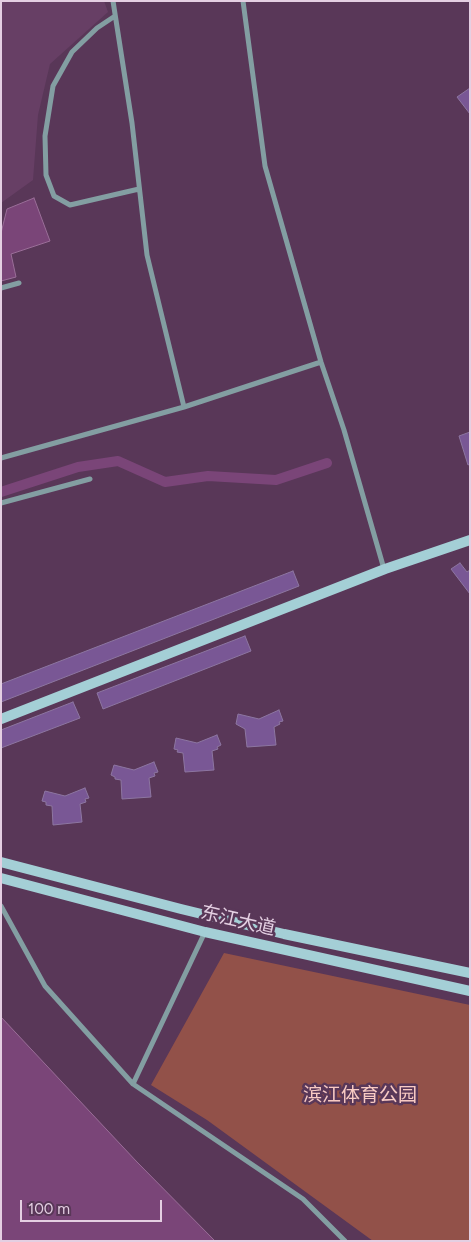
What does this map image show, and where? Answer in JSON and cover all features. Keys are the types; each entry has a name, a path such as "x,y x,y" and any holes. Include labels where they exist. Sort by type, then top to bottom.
{"main road":[{"path":"1,719 385,569 470,540"},
{"name":"东江大道","path":"1,862 284,934 470,973"},
{"name":"东江大道","path":"1,878 205,932 470,991"}],"street":[{"path":"113,1 132,123 147,255 184,406"},
{"path":"243,1 265,166 321,362 344,430 385,569"},
{"path":"115,16 97,28 72,52 53,86 45,136 46,175 54,196 70,204 140,190"},
{"path":"1,288 19,283"},
{"path":"1,458 184,406 321,362"},
{"path":"1,503 90,479"},
{"path":"1,906 45,986 134,1084 302,1199 345,1241"},
{"path":"134,1084 205,932"}],"shaded area":[{"path":"104,1 108,12 50,64 38,115 33,180 1,203 1,2"},
{"path":"34,198 50,241 11,254 16,277 1,281 1,233 7,209"},
{"path":"1,1017 137,1162 215,1241 1,1241"}],"green space":[{"name":"滨江体育公园","path":"224,953 470,1005 470,1241 373,1241 207,1120 151,1085"}],"building":[{"path":"470,88 470,114 457,97"},
{"path":"470,432 470,464 468,465 459,436"},
{"path":"460,563 467,572 470,570 470,594 451,569"},
{"path":"293,571 299,586 1,702 1,684"},
{"path":"245,636 251,651 103,709 97,693"},
{"path":"73,702 80,718 1,748 1,730"},
{"path":"279,710 283,721 274,727 276,745 247,747 245,729 236,724 238,714 259,719"},
{"path":"217,735 221,745 217,747 218,749 212,751 214,770 185,772 183,753 177,752 178,750 174,749 176,738 197,743"},
{"path":"154,762 158,772 154,773 155,776 149,778 151,797 122,799 121,780 115,779 111,775 114,765 134,770"},
{"path":"85,788 89,798 85,799 86,802 80,804 82,822 53,825 52,806 46,805 46,802 42,801 45,791 65,796"}],"waterway":[{"path":"1,492 78,467 118,461 165,482 208,476 276,480 327,463"}]}
